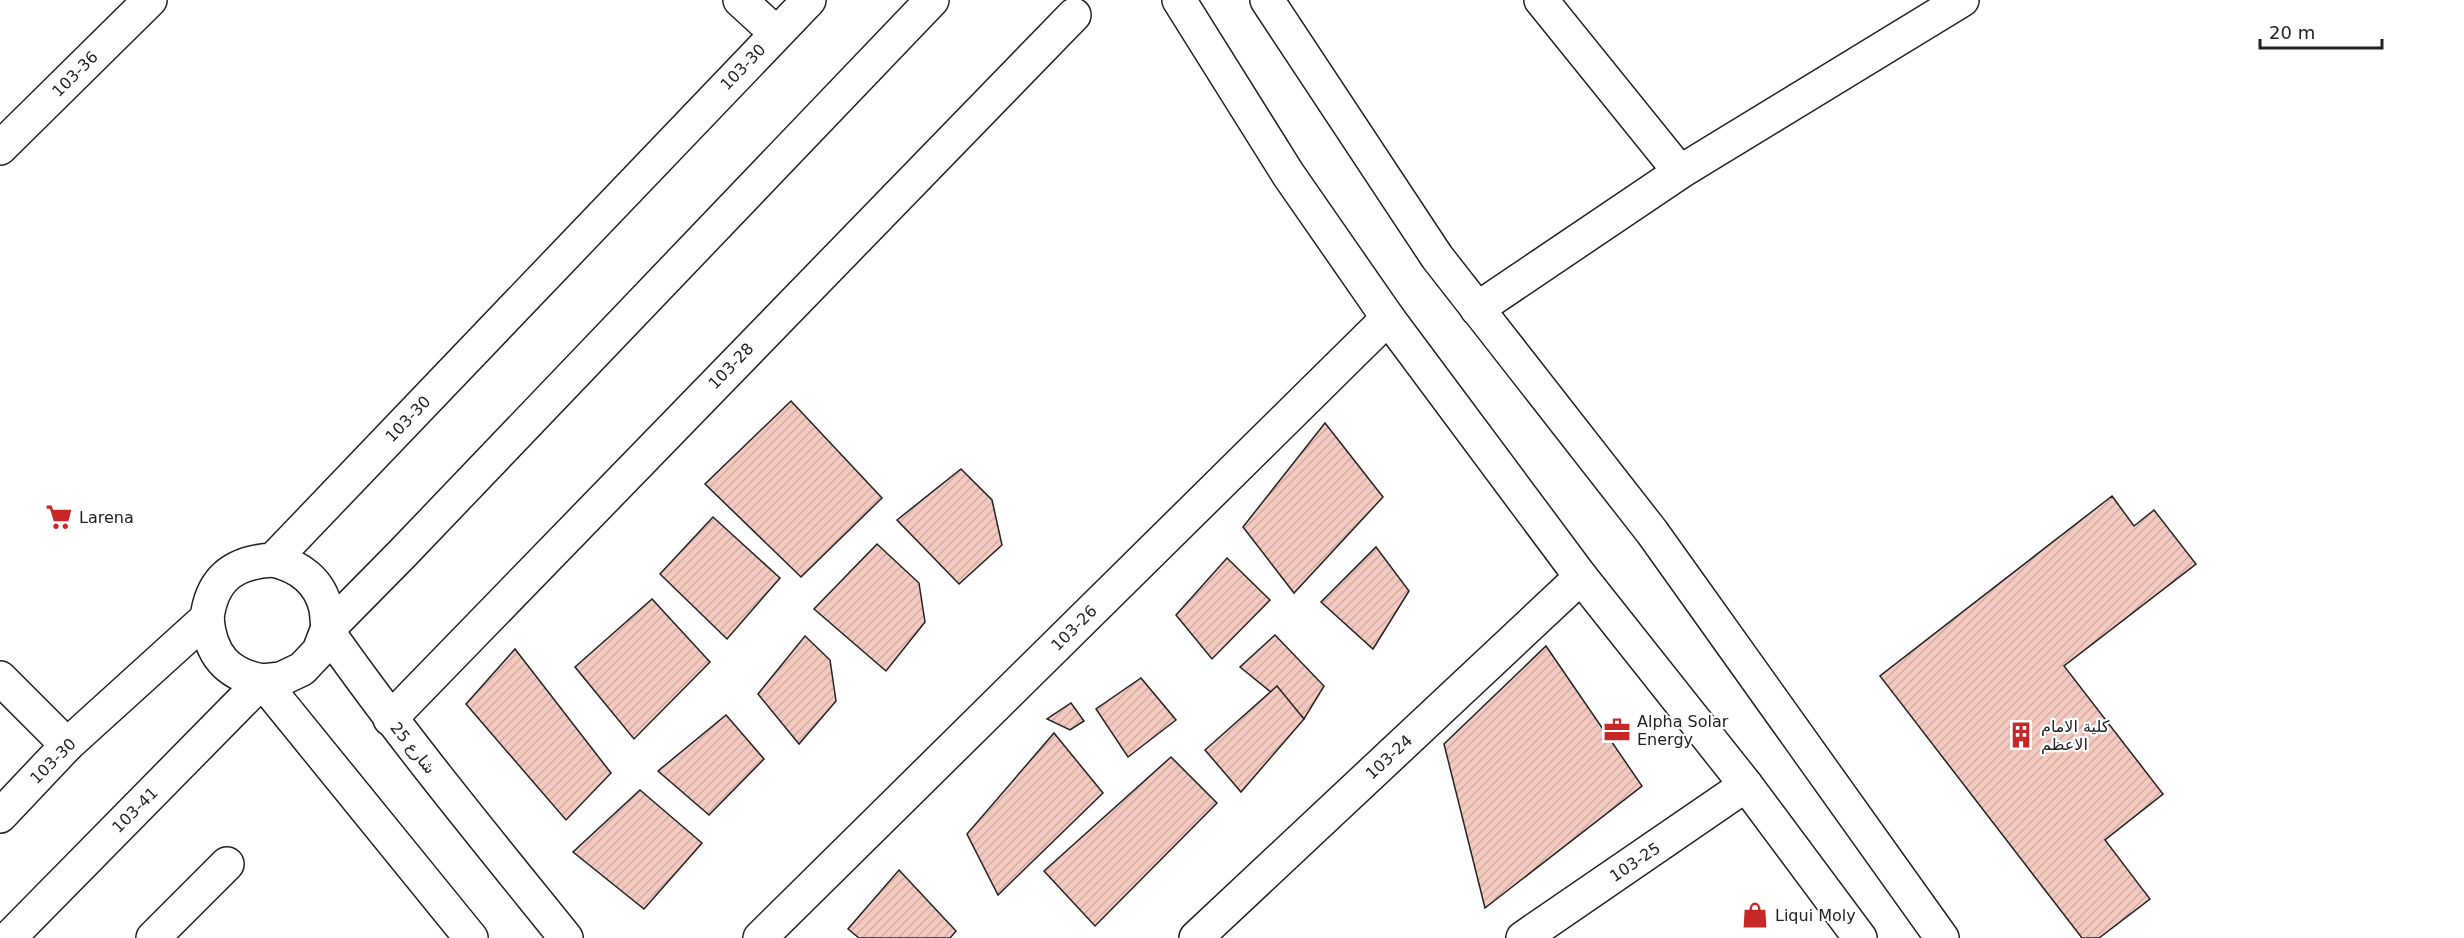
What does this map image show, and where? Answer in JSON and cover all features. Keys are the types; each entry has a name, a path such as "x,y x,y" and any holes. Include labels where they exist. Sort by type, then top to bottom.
{"street":[{"name":"103-36","path":"0,148 150,0"},
{"path":"740,0 776,33"},
{"name":"103-30","path":"0,816 67,745 207,618 213,594 229,572 253,561 273,560 809,0"},
{"path":"207,618 209,638 221,660 236,672 262,681 281,679 302,669 319,651 327,630 932,0"},
{"path":"1179,0 1288,174 1388,318 1581,577 1746,785 1860,938"},
{"path":"1267,0 1437,257 1652,532 1942,938"},
{"path":"1541,0 1680,172"},
{"path":"1477,309 1680,172 1962,0"},
{"name":"103-28","path":"390,719 1074,15"},
{"name":"103-26","path":"760,938 1388,318"},
{"name":"شارع 25","path":"273,560 298,569 318,589 326,610 327,630 390,719 566,938"},
{"name":"103-24","path":"1196,938 1581,577"},
{"path":"0,678 67,745"},
{"path":"262,681 471,938"},
{"name":"103-41","path":"9,938 262,681"},
{"name":"103-25","path":"1523,938 1746,785"},
{"path":"153,938 227,864"}],"building":[{"path":"791,401 882,498 801,577 705,484"},
{"path":"1325,423 1383,497 1294,593 1243,527"},
{"path":"961,469 992,500 1002,545 959,584 897,520"},
{"name":"كلية الامام الاعظم","path":"2112,496 2134,526 2154,510 2196,564 2064,666 2163,794 2105,840 2150,899 2099,938 2082,938 1880,676"},
{"path":"713,517 780,578 727,639 660,574"},
{"path":"877,544 919,583 925,622 886,671 814,609"},
{"path":"1376,547 1409,591 1373,649 1321,602"},
{"path":"1227,558 1270,600 1212,659 1176,615"},
{"path":"652,599 710,662 634,739 575,667"},
{"path":"1275,635 1324,686 1304,719 1240,667"},
{"path":"805,636 830,660 836,701 799,744 758,694"},
{"path":"1546,646 1642,786 1485,908 1444,744"},
{"path":"515,649 611,773 566,820 466,704"},
{"path":"1141,678 1176,720 1128,757 1096,709"},
{"path":"1277,686 1304,719 1241,792 1205,750"},
{"path":"1071,703 1084,721 1070,730 1047,719"},
{"path":"726,715 764,759 709,815 658,771"},
{"path":"1054,733 1103,793 998,895 967,834"},
{"path":"1171,757 1217,803 1095,926 1044,871"},
{"path":"640,790 702,843 644,909 573,852"},
{"path":"899,870 956,931 950,938 859,938 848,929"}],"place":[{"name":"Larena","path":"59,517"},
{"name":"Alpha Solar Energy","path":"1617,730"},
{"name":"كلية الامام الاعظم","path":"2021,735"},
{"name":"Liqui Moly","path":"1755,915"}]}
